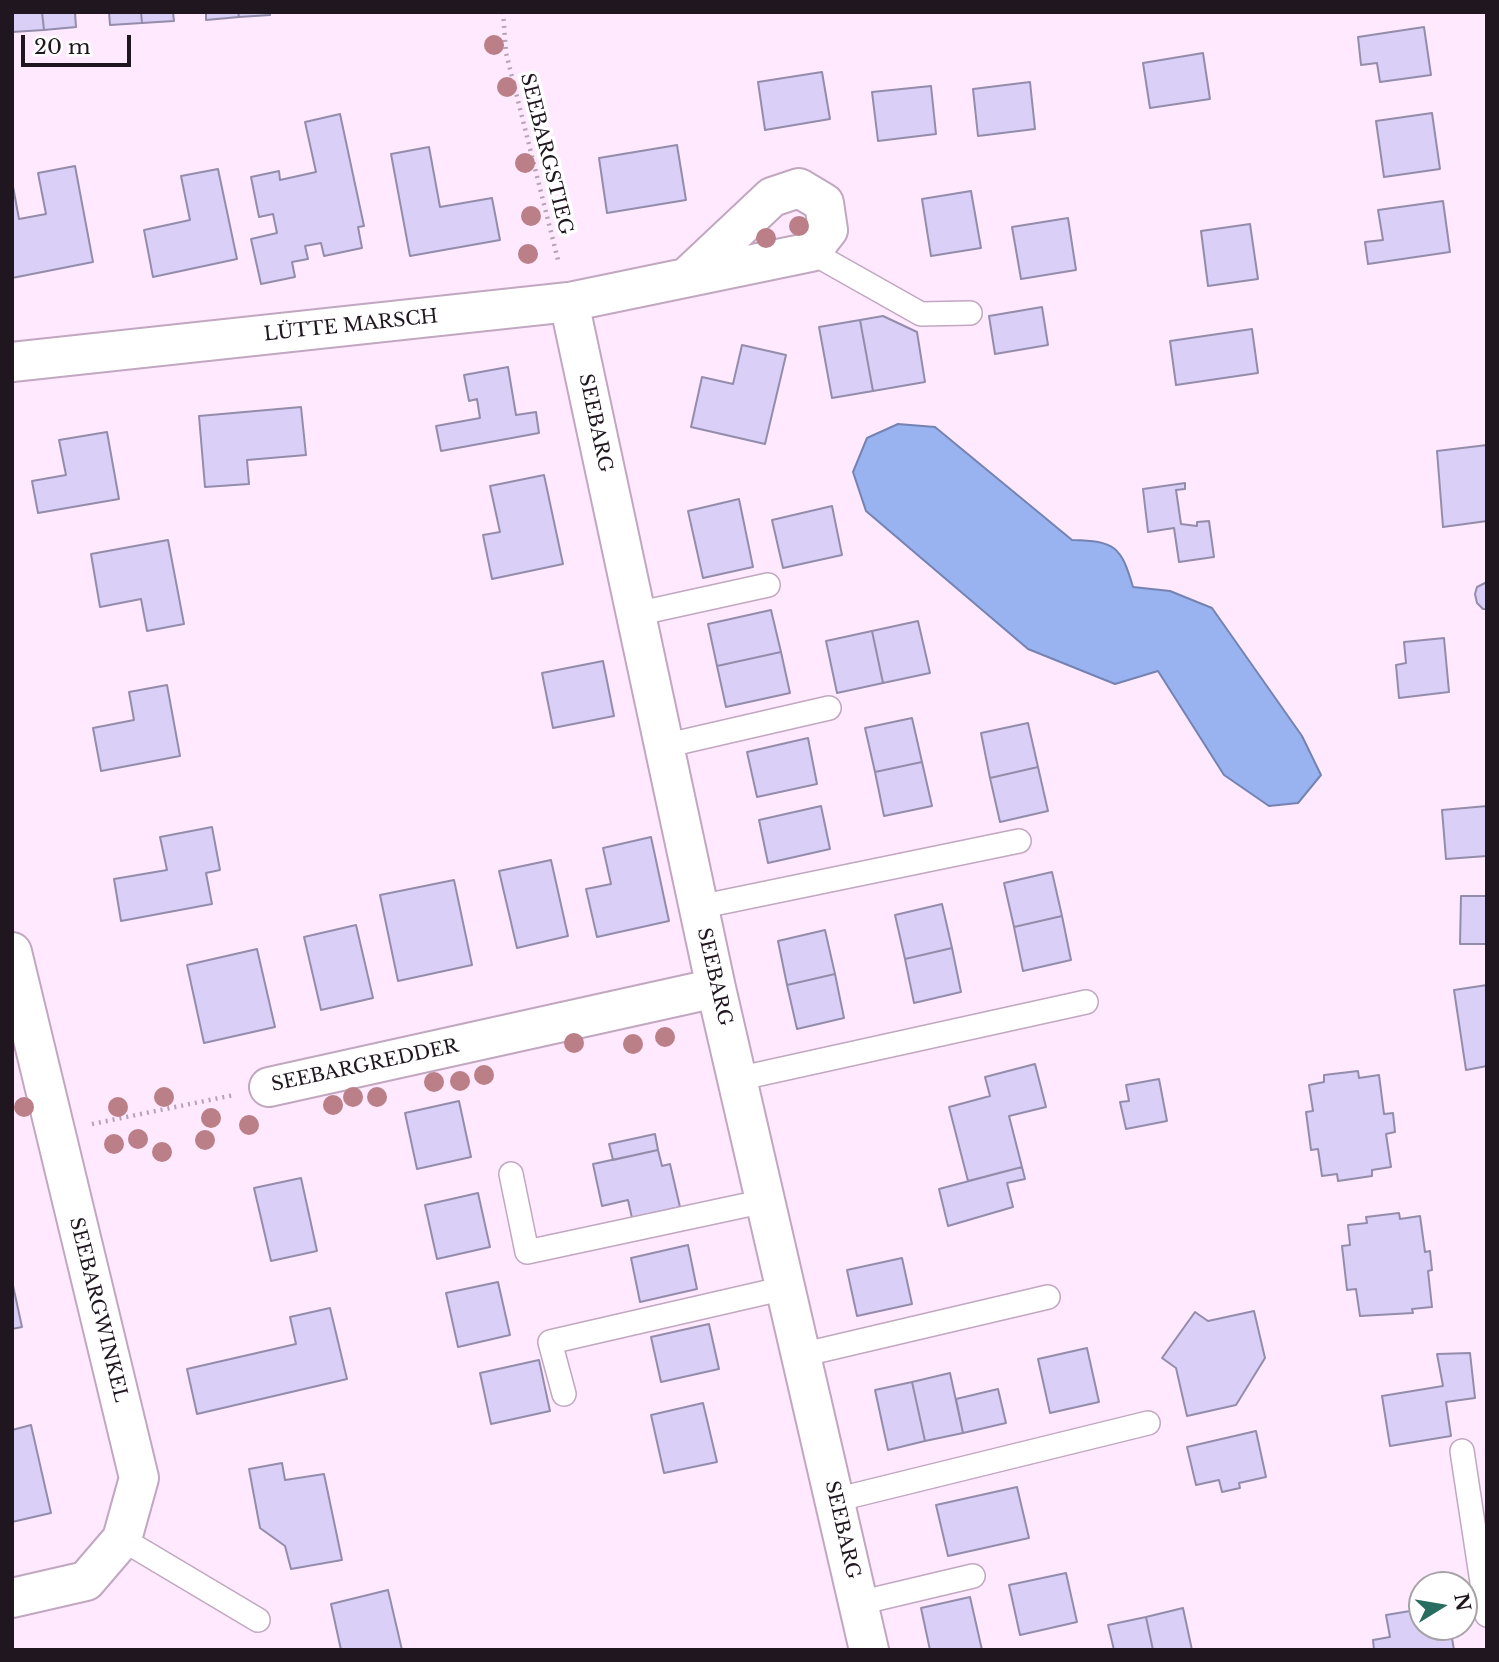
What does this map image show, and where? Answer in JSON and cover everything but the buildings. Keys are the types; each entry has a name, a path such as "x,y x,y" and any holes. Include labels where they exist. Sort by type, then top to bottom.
{"street":[{"path":"687,277 772,197 799,188 824,203 828,230 811,252"},
{"name":"LÜTTE MARSCH","path":"12,362 569,302 811,252"},
{"name":"SEEBARG","path":"569,302 716,988 869,1650"},
{"name":"SEEBARGWINKEL","path":"12,952 139,1478 122,1539 86,1581 12,1598"},
{"name":"SEEBARGREDDER","path":"269,1087 716,988"}],"lane":[{"path":"811,252 921,314 970,313"},
{"path":"636,614 768,585"},
{"path":"664,746 829,708"},
{"path":"699,907 1019,841"},
{"path":"737,1079 1086,1002"},
{"path":"511,1174 527,1252 765,1201"},
{"path":"564,1394 551,1342 785,1288"},
{"path":"801,1355 1048,1297"},
{"path":"835,1500 1149,1423"},
{"path":"1462,1451 1487,1615"},
{"path":"122,1539 258,1620"},
{"path":"859,1603 974,1576"}],"path":[{"name":"SEEBARGSTIEG","path":"503,12 506,53 569,302"},
{"name":"SEEBARGREDDER","path":"55,1132 269,1087"}],"water":[{"path":"898,424 935,427 1072,540 1098,542 1114,548 1124,562 1133,587 1170,591 1212,608 1302,736 1321,775 1298,803 1269,806 1224,775 1158,671 1115,684 1028,649 866,511 853,472 867,438"}]}
